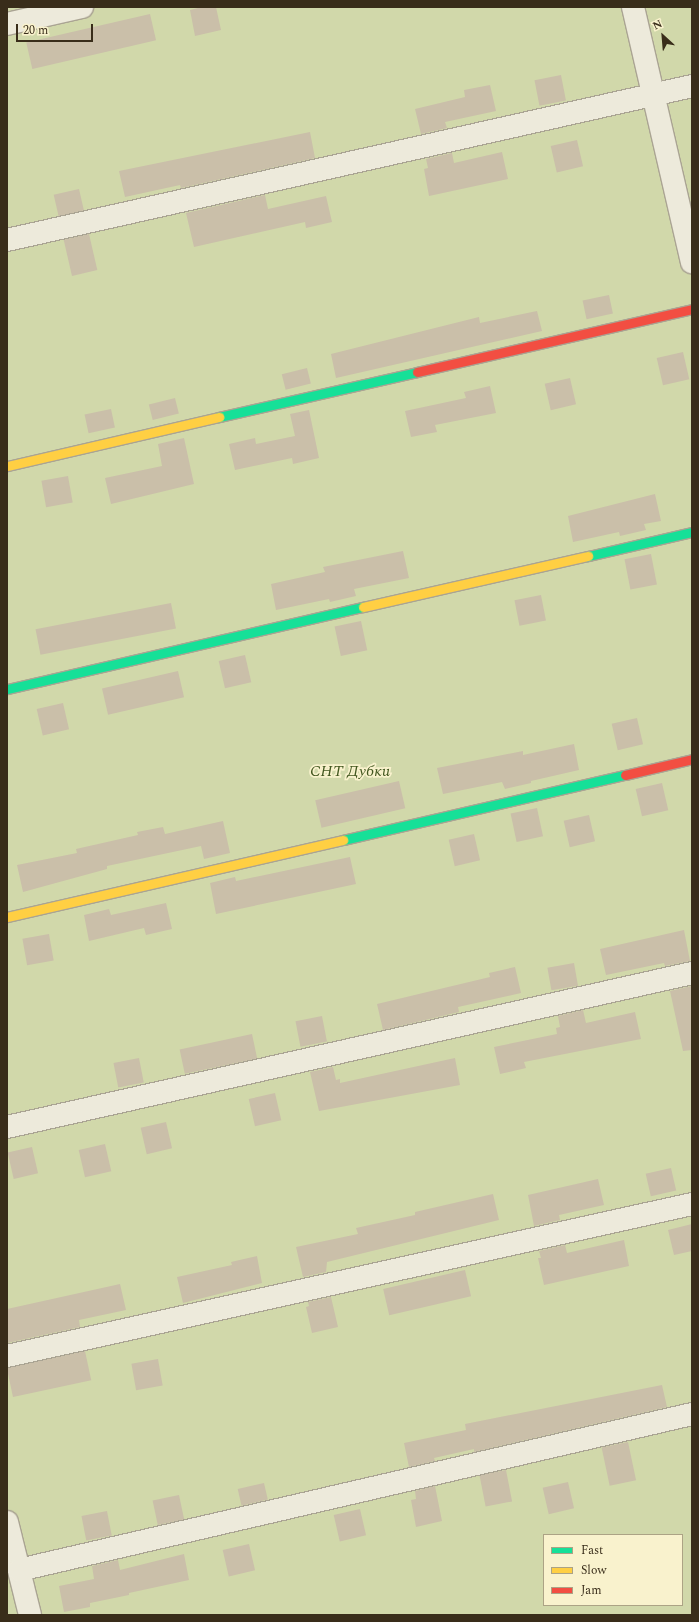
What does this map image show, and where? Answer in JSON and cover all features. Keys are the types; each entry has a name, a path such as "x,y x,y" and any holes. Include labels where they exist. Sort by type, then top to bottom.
{"street":[{"path":"7,24 82,7"},
{"path":"633,7 692,262"},
{"path":"7,240 692,86"},
{"path":"7,466 692,310"},
{"path":"7,689 692,532"},
{"path":"7,917 692,760"},
{"path":"7,1127 692,973"},
{"path":"7,1356 692,1204"},
{"path":"19,1570 692,1414"},
{"path":"7,1522 30,1615"}],"green space":[{"name":"СНТ Дубки","path":"7,7 692,7 692,1615 7,1615"}],"building":[{"path":"202,7 216,7 221,30 195,36 190,10"},
{"path":"150,14 156,40 32,69 26,43"},
{"path":"561,75 566,101 539,106 534,80"},
{"path":"490,85 496,111 445,122 447,128 421,134 415,109 465,97 464,90"},
{"path":"310,132 315,158 181,188 180,185 125,197 119,171"},
{"path":"577,140 583,166 557,172 551,146"},
{"path":"502,152 508,179 429,196 424,169 428,168 426,159 452,153 454,163"},
{"path":"79,189 84,210 59,216 54,195"},
{"path":"265,195 268,209 326,196 332,222 306,228 305,222 194,247 186,213"},
{"path":"89,234 97,270 72,276 64,240"},
{"path":"609,295 613,314 587,319 583,301"},
{"path":"537,311 542,331 336,378 331,354 479,317 480,323"},
{"path":"683,352 689,379 663,385 657,358"},
{"path":"307,368 311,384 286,390 282,374"},
{"path":"570,378 576,404 551,410 545,384"},
{"path":"490,386 496,413 435,425 437,432 411,437 405,411 466,398 464,392"},
{"path":"175,398 179,414 153,420 149,405"},
{"path":"111,409 115,428 89,433 85,415"},
{"path":"309,410 319,458 293,464 292,458 235,470 229,444 255,438 256,444 295,436 290,414"},
{"path":"184,438 194,484 111,504 105,478 162,466 158,444"},
{"path":"68,476 73,503 46,507 41,481"},
{"path":"655,494 661,521 644,524 646,530 620,536 619,532 573,542 568,516"},
{"path":"403,551 409,578 354,589 356,596 330,602 329,599 276,610 271,584 325,572 323,567"},
{"path":"651,554 657,584 630,590 624,559"},
{"path":"541,595 546,621 519,626 514,600"},
{"path":"171,603 176,629 40,655 36,629"},
{"path":"361,621 367,650 341,656 335,627"},
{"path":"245,655 251,682 225,688 219,661"},
{"path":"178,671 184,697 108,715 102,689"},
{"path":"63,703 69,729 43,735 37,709"},
{"path":"637,718 643,744 618,750 612,724"},
{"path":"574,744 579,770 531,781 531,783 505,789 502,782 443,794 437,768 523,751 523,755"},
{"path":"399,781 405,808 322,828 315,800"},
{"path":"662,783 668,810 642,816 636,789"},
{"path":"537,808 543,836 517,842 511,814"},
{"path":"589,815 595,841 570,847 564,821"},
{"path":"223,821 230,853 204,859 201,846 107,866 107,869 23,892 17,865 77,853 76,849 138,835 137,832 163,827 165,834"},
{"path":"474,834 480,860 455,866 449,840"},
{"path":"350,857 356,884 216,914 210,883 235,877 236,881"},
{"path":"166,903 172,929 146,935 144,928 89,941 84,915 109,909 111,915"},
{"path":"684,930 690,961 665,966 664,963 606,975 600,949"},
{"path":"49,934 54,961 27,965 22,939"},
{"path":"574,963 578,986 551,990 547,968"},
{"path":"515,967 521,993 458,1007 459,1012 383,1030 377,1004 490,977 489,973"},
{"path":"692,986 692,1050 683,1051 670,991"},
{"path":"583,1010 586,1023 635,1012 641,1039 524,1062 526,1068 500,1074 494,1047 557,1034 556,1028 560,1027 558,1016"},
{"path":"322,1016 327,1042 300,1047 295,1021"},
{"path":"252,1034 257,1058 185,1074 180,1049"},
{"path":"139,1058 144,1083 118,1088 113,1063"},
{"path":"455,1058 460,1085 319,1111 310,1072 333,1067 336,1080 340,1079 340,1083"},
{"path":"275,1093 281,1120 255,1126 249,1099"},
{"path":"166,1122 172,1148 147,1154 141,1128"},
{"path":"105,1144 111,1171 85,1177 79,1150"},
{"path":"32,1147 38,1173 14,1179 8,1153"},
{"path":"671,1168 676,1190 651,1196 646,1174"},
{"path":"598,1179 604,1205 559,1215 560,1220 534,1226 528,1195"},
{"path":"493,1194 499,1220 327,1262 326,1272 303,1277 296,1247 358,1234 356,1228 415,1215 415,1212"},
{"path":"692,1224 692,1251 674,1255 668,1230"},
{"path":"624,1240 629,1266 544,1285 538,1258 541,1258 539,1251 565,1245 567,1253"},
{"path":"257,1256 262,1283 183,1303 177,1277 232,1265 231,1262"},
{"path":"465,1270 471,1296 389,1315 383,1289"},
{"path":"120,1284 126,1310 79,1320 80,1327 7,1343 7,1309"},
{"path":"331,1297 338,1327 312,1333 306,1307 309,1306 308,1302"},
{"path":"85,1351 91,1380 13,1397 7,1368"},
{"path":"158,1359 163,1386 136,1390 131,1364"},
{"path":"662,1385 667,1407 474,1452 474,1449 434,1458 435,1461 409,1467 404,1443 466,1430 465,1424"},
{"path":"628,1442 636,1480 610,1486 602,1448"},
{"path":"506,1470 512,1501 486,1507 479,1475"},
{"path":"568,1482 574,1508 549,1514 543,1488"},
{"path":"264,1483 268,1500 242,1506 238,1489"},
{"path":"435,1486 442,1521 416,1527 411,1500 416,1499 415,1491"},
{"path":"179,1495 184,1519 158,1525 153,1501"},
{"path":"360,1509 366,1535 340,1541 334,1515"},
{"path":"107,1511 112,1536 86,1541 81,1516"},
{"path":"249,1544 255,1570 229,1576 223,1550"},
{"path":"184,1554 189,1580 129,1593 129,1595 90,1603 90,1607 64,1612 59,1586 94,1579 92,1566 118,1560 120,1570"}],"traffic: fast":[{"path":"219,417 417,372"},
{"path":"588,556 692,532"},
{"path":"7,689 363,607"},
{"path":"343,840 625,775"}],"traffic: slow":[{"path":"7,466 219,417"},
{"path":"363,607 588,556"},
{"path":"7,917 343,840"}],"traffic: jam":[{"path":"417,372 692,309"},
{"path":"625,775 692,759"}]}
